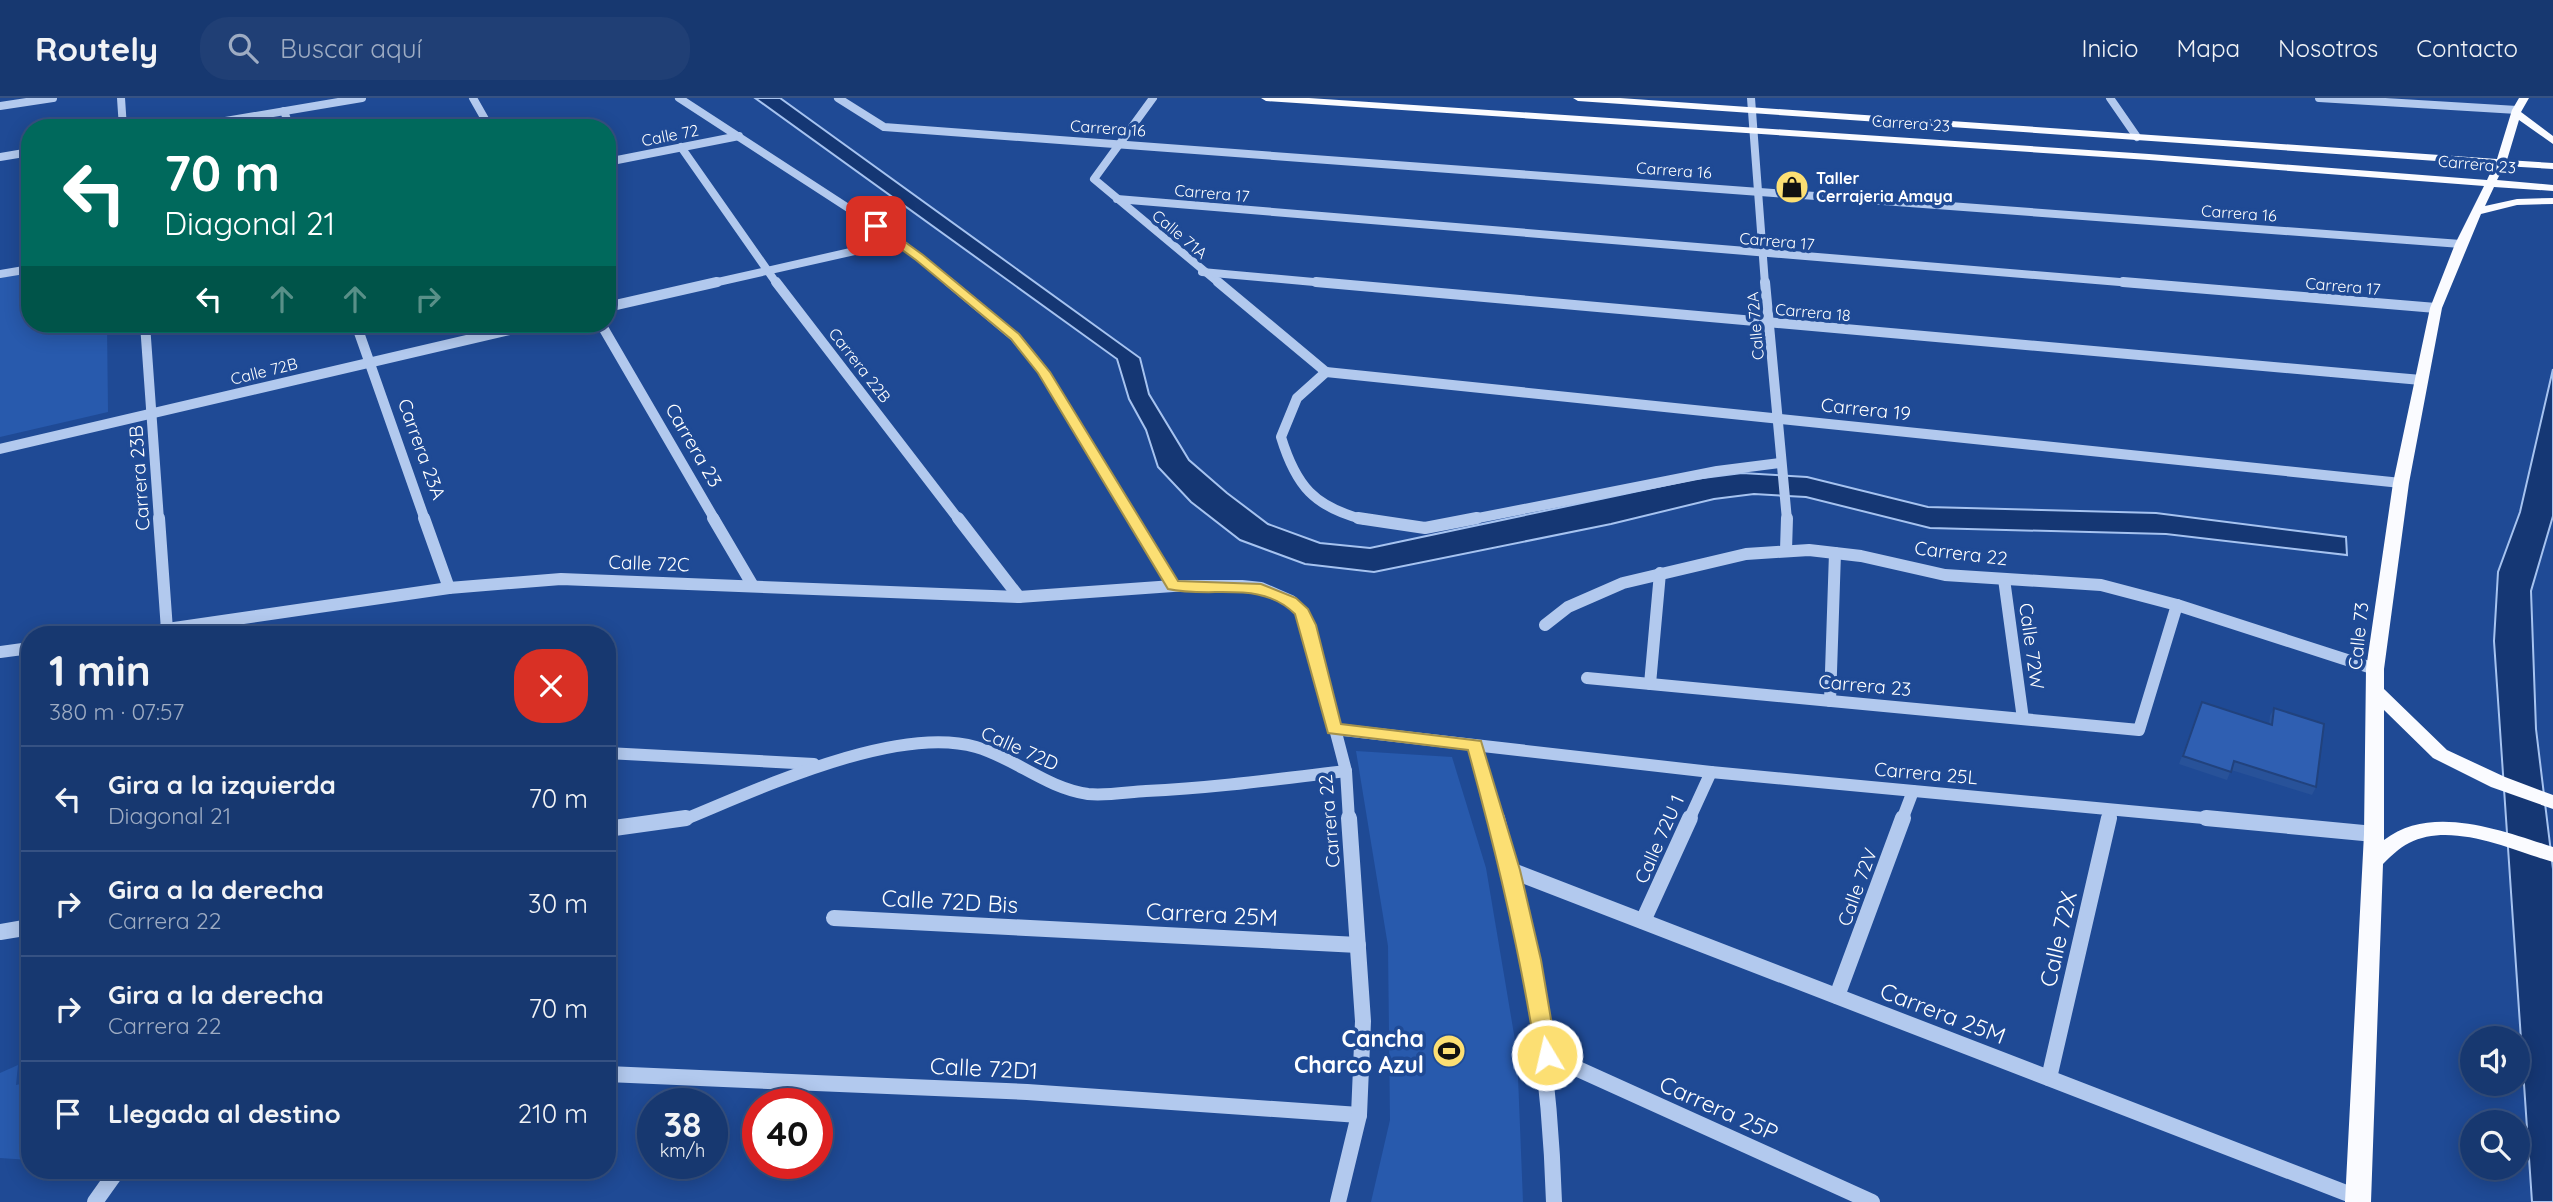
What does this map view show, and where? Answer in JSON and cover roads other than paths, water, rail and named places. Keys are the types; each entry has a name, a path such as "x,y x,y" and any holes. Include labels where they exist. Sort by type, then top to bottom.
{"main road":[{"name":"Carrera 23","path":"1266,98 1754,130 2553,188"},
{"name":"Carrera 23","path":"1578,98 1751,104 2137,137 2553,166"},
{"name":"Calle 73","path":"2358,1200 2374,834 2372,743 2375,669 2402,483 2436,308 2461,244 2501,162 2524,98"},
{"path":"2520,115 2553,141"},
{"path":"2479,211 2510,203 2553,201"},
{"path":"2376,692 2440,754 2467,768 2553,802"},
{"path":"2373,861 2402,838 2443,829 2476,833 2553,855"}],"street":[{"path":"0,104 17,98"},
{"path":"0,104 53,98"},
{"path":"121,98 122,119"},
{"path":"237,119 362,98"},
{"path":"473,98 485,119"},
{"path":"679,98 899,241 1015,337 1044,372 1173,586"},
{"path":"838,98 884,127"},
{"name":"Calle 71A","path":"1153,98 1094,179 1202,272 1326,372"},
{"path":"2110,98 2137,137"},
{"path":"2319,98 2520,115"},
{"name":"Calle 72A","path":"1751,104 1781,466 1788,503 1786,551"},
{"path":"284,111 287,119"},
{"name":"Carrera 16","path":"884,127 2461,244"},
{"name":"Calle 72","path":"616,160 739,136"},
{"name":"Carrera 22B","path":"681,148 767,271 1019,597"},
{"path":"0,157 21,154"},
{"name":"Carrera 17","path":"1117,199 2436,308"},
{"path":"616,305 899,241"},
{"path":"0,274 21,270"},
{"name":"Carrera 18","path":"1202,272 2421,380"},
{"name":"Carrera 23B","path":"146,333 167,626"},
{"name":"Carrera 23A","path":"359,333 449,588"},
{"name":"Calle 72B","path":"0,449 152,416 495,333"},
{"name":"Carrera 23","path":"606,333 753,586"},
{"path":"1326,372 1297,398 1281,437 1293,473 1313,497 1341,514 1378,523 1425,527 1717,471 1781,466"},
{"name":"Carrera 19","path":"1326,372 2402,483"},
{"name":"Carrera 22","path":"1545,625 1568,607 1595,594 1660,573 1746,554 1786,551 1835,553 1945,575 2101,584 2177,605 2375,669"},
{"path":"1830,701 1835,553"},
{"path":"1650,684 1660,573"},
{"name":"Calle 72C","path":"194,626 449,588 561,579 1019,597 1173,586"},
{"name":"Calle 72W","path":"2004,579 2023,719"},
{"name":"Carrera 22","path":"1173,586 1261,588 1291,601 1308,625 1346,771 1363,1021 1359,1115 1339,1202"},
{"name":"Carrera 23","path":"1587,678 2139,730 2177,605"},
{"path":"0,652 21,649"},
{"name":"Carrera 25L","path":"1334,729 1711,772 2374,834"},
{"name":"Calle 72D","path":"616,828 688,818 818,765 912,744 947,741 978,747 1046,782 1089,794 1204,788 1346,771"},
{"path":"1475,746 1510,870 1531,960 1547,1055 1554,1202"},
{"path":"616,754 818,765"},
{"name":"Calle 72U 1","path":"1643,921 1711,772"},
{"name":"Calle 72V","path":"1837,996 1913,791"},
{"name":"Calle 72X","path":"2049,1078 2111,810"},
{"name":"Carrera 25M","path":"1510,870 2358,1200"},
{"name":"Calle 72D Bis","path":"834,918 1064,929"},
{"path":"0,932 21,928"},
{"name":"Carrera 25M","path":"1064,929 1358,944"},
{"name":"Carrera 25P","path":"1547,1055 1872,1202"},
{"name":"Calle 72D1","path":"616,1074 1027,1092 1359,1115"},
{"path":"95,1202 111,1179"}],"place":[{"name":"Taller Cerrajeria Amaya","path":"1792,187"},
{"name":"Cancha Charco Azul","path":"1449,1051"}]}
